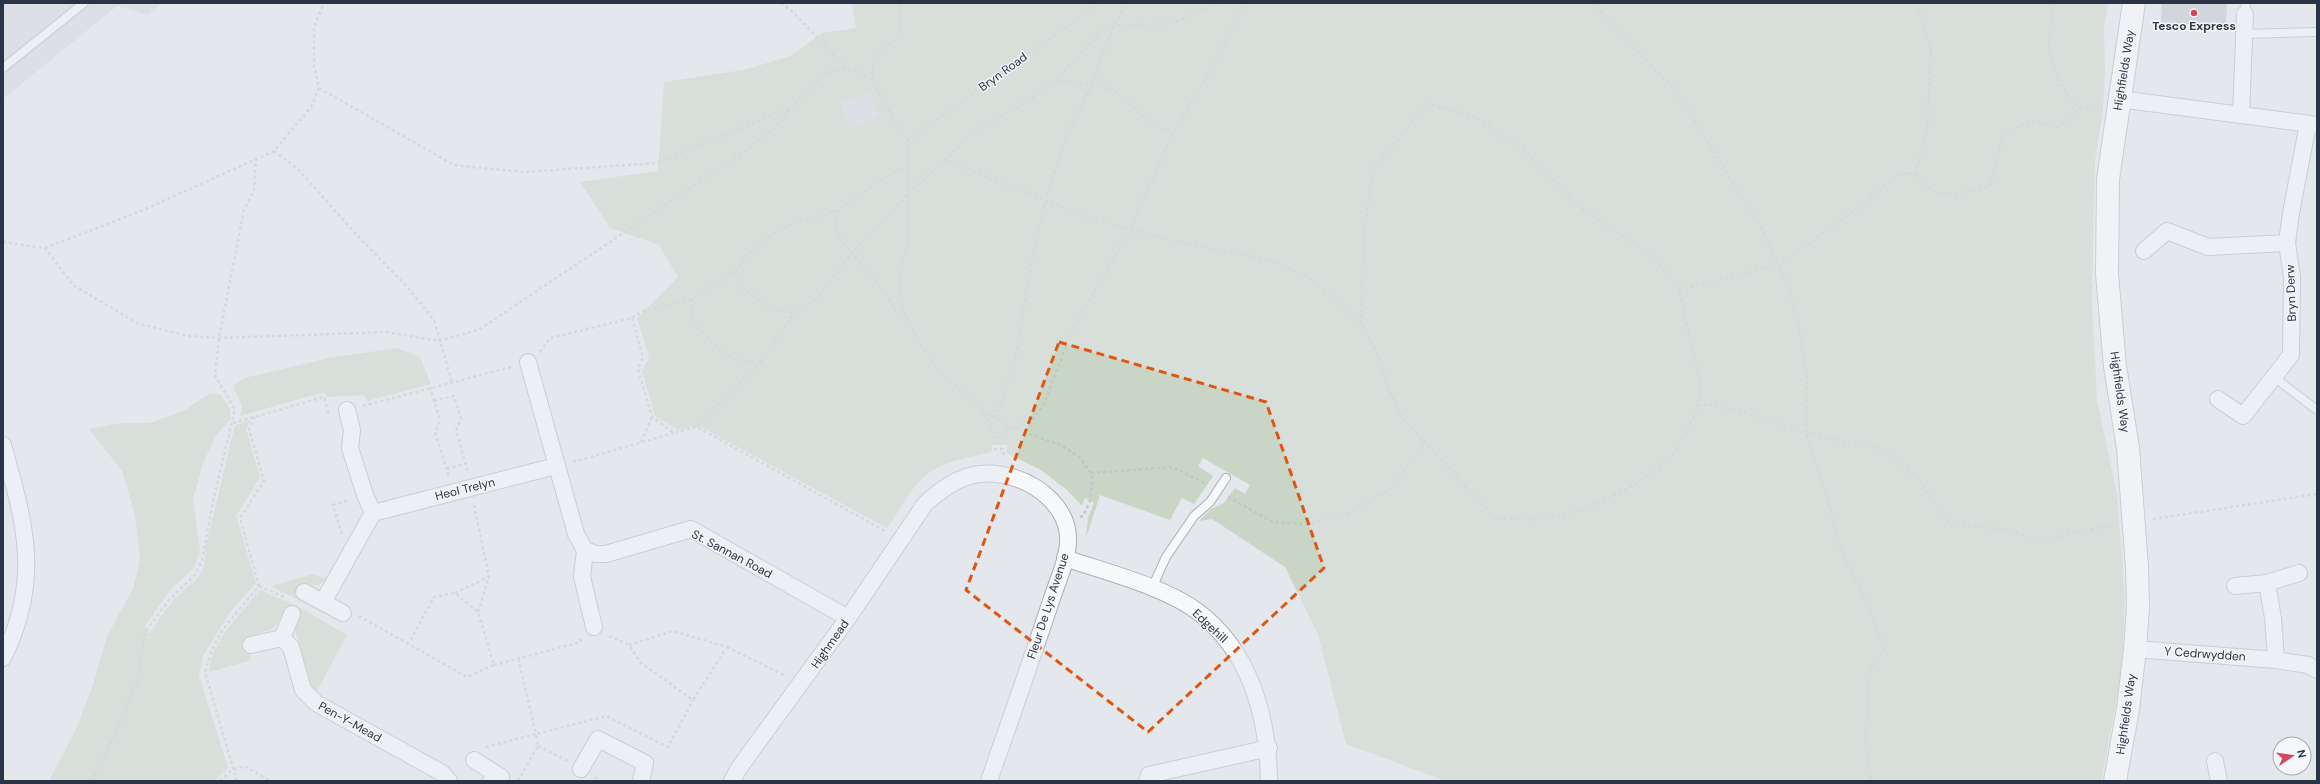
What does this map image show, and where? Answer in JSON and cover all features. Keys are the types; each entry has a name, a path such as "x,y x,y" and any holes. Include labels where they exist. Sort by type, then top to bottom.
{"main road":[{"name":"Highfields Way","path":"2115,781 2128,709 2138,608 2135,522 2128,448 2115,366 2107,274 2108,178 2134,3"}],"street":[{"path":"2241,115 2245,8"},
{"path":"2118,106 2241,115 2312,124"},
{"name":"Bryn Derw","path":"2218,399 2243,416 2291,355 2292,278 2287,243 2312,124"},
{"path":"2144,251 2167,231 2208,247 2287,243"},
{"path":"528,361 576,534 585,550 582,577 589,607 591,634"},
{"path":"323,602 373,513 365,495 350,448 352,430 346,410"},
{"path":"3,445 20,507 26,540 27,574 21,611 12,640 3,658"},
{"name":"Heol Trelyn","path":"373,513 470,483 556,466"},
{"name":"Fleur De Lys Avenue","path":"925,504 939,491 959,478 979,474 1002,474 1024,481 1040,490 1055,504 1065,523 1068,537 1065,558 989,781"},
{"name":"Highmead","path":"732,781 739,768 802,684 848,618 925,504"},
{"name":"St. Sannan Road","path":"585,550 596,554 606,554 691,529 848,618"},
{"name":"Edgehill","path":"1065,558 1152,588 1197,611 1235,650 1249,674 1260,707 1269,748 1269,781"},
{"path":"2235,586 2267,583 2299,573"},
{"path":"2267,583 2273,618 2276,660"},
{"path":"251,645 282,638 296,602 323,602 350,614"},
{"name":"Pen-Y-Mead","path":"282,638 290,647 303,690 316,703 442,773 449,781"},
{"name":"Y Cedrwydden","path":"2134,648 2276,660 2308,665 2317,670"},
{"path":"581,769 598,739 645,763 641,781"},
{"path":"1147,781 1149,775 1269,748"},
{"path":"474,760 501,777 491,781"},
{"path":"2215,761 2219,781"}],"lane":[{"path":"3,68 84,3"},
{"path":"2244,34 2317,32"},
{"path":"2274,377 2317,410"},
{"path":"1152,588 1166,557 1194,516 1210,502 1226,478"}],"path":[{"path":"3,242 45,248 141,211 274,151 311,107 319,88 314,65 314,27 324,3"},
{"path":"781,3 793,12 847,69"},
{"path":"872,81 873,64 882,50 895,41 901,30 900,3"},
{"name":"Bryn Road","path":"907,141 1099,3"},
{"path":"996,418 1016,354 1032,258 1046,199 1064,144 1091,86 1114,25 1127,3"},
{"path":"556,466 697,427 761,362 795,312 817,299 851,254 908,193 973,133 1030,100 1056,80 1104,28 1114,25 1170,24 1219,3"},
{"path":"995,438 1012,428 1031,421 1043,406 1074,326 1130,230 1173,132 1219,56 1244,3"},
{"path":"1592,3 1675,90 1762,228 1779,265 1797,315 1807,381 1806,433 1826,494 1840,550 1869,608 1884,650 1869,672 1866,746 1871,781"},
{"path":"1914,174 1927,134 1931,49 1917,3"},
{"path":"2048,3 2053,12 2049,48 2061,86 2071,100 2080,107 2118,106"},
{"path":"45,248 72,286 137,323 188,336 219,338 386,332 439,341 480,329 493,321 738,156 772,130 825,73 847,69 859,71 872,81 907,141 909,167 909,239 900,272 900,294 904,312 918,340 941,374 981,409 1012,428 1061,445 1079,457 1091,473 1092,488 1090,501 1083,516 1065,523"},
{"path":"1056,80 1112,89 1158,128 1173,132"},
{"path":"319,88 454,165 523,172 657,163 792,107"},
{"path":"945,160 1046,199 1092,219 1169,240 1269,260 1305,275 1333,296 1361,324 1377,352 1390,392 1402,417 1494,518 1538,520 1585,509 1634,485 1673,455 1695,415 1701,385 1678,290 1653,256 1578,206 1522,149 1477,118 1427,103 1373,170 1364,233 1361,324"},
{"path":"1678,290 1779,265 1853,212 1900,173 1914,174 1936,194 1961,193 1990,186 2002,139 2017,127 2035,121 2056,127 2072,117 2080,107"},
{"path":"274,151 298,169 410,290 434,320 452,382"},
{"path":"91,781 102,763 137,682 145,632 170,598 194,576 202,562 213,501 236,409 215,376 219,338 244,210 254,190 256,159"},
{"path":"365,405 528,361 550,338 632,318 643,311 692,299 735,272 749,253 776,231 795,222 825,215 840,209 896,170 909,167"},
{"path":"840,209 835,221 838,238 880,286 896,311 904,312"},
{"path":"735,272 738,285 767,306 781,312 795,312"},
{"path":"692,299 692,318 718,348 736,360 761,362"},
{"path":"632,318 643,357 638,369 652,417 674,433"},
{"path":"430,387 440,420 435,432 447,468 450,484"},
{"path":"434,401 454,396 461,418 456,430 466,463 490,577 478,612"},
{"path":"233,423 324,397 329,414"},
{"path":"1697,404 1711,405 1747,413 1806,433 1881,449 1918,477 1950,525 2004,529 2045,542 2076,532 2317,494"},
{"path":"981,409 990,423 995,438 995,449 1003,449 1004,461"},
{"path":"255,416 249,430 264,481 240,518 259,586"},
{"path":"641,442 652,417"},
{"path":"697,427 890,533"},
{"path":"1091,473 1172,467 1273,522 1307,524 1348,513 1390,489 1426,442"},
{"path":"447,468 466,463"},
{"path":"343,540 333,504 355,498"},
{"path":"408,643 434,597 455,593 490,577"},
{"path":"259,586 296,602"},
{"path":"237,781 205,672 212,650 222,630 259,586"},
{"path":"455,593 478,612 494,665"},
{"path":"581,642 576,623 589,607"},
{"path":"350,614 467,677 494,665 581,642 591,634"},
{"path":"629,645 673,631 727,647 802,684"},
{"path":"608,636 629,645 641,663 693,700"},
{"path":"474,760 483,748 606,716 668,747 693,700 727,647"},
{"path":"518,658 538,746 518,781"},
{"path":"220,781 234,770 244,766 270,781"}],"highlighted area":[{"path":"1059,342 1266,402 1324,568 1148,732 966,590"}],"shaded area":[{"path":"3,3 162,3 148,15 117,6 3,99"},
{"path":"869,92 879,116 850,128 841,104"}],"green space":[{"path":"852,3 2108,3 2104,26 2105,74 2103,110 2095,161 2092,299 2097,400 2117,494 2125,600 2122,673 2101,781 1446,781 1346,744 1318,635 1285,567 1212,519 1199,521 1211,509 1224,503 1235,488 1245,494 1250,485 1203,458 1198,466 1213,476 1194,504 1182,498 1170,520 1100,495 1086,538 1088,518 1094,503 1085,498 1082,506 1067,490 1041,470 1007,453 1007,445 992,445 992,452 952,462 930,472 912,491 887,528 699,426 678,430 655,416 642,371 649,358 637,318 678,277 659,245 610,228 580,182 658,171 664,82 743,70 791,56 822,33 856,28","holes":["869,93 879,116 850,128 841,104"]},
{"path":"397,348 420,357 431,384 367,401 363,395 328,397 324,392 240,416 242,406 233,386 244,378 329,358"},
{"path":"210,393 221,395 230,409 230,420 217,434 204,461 193,499 200,550 194,568 171,589 145,626 149,634 171,603 200,575 203,568 206,546 235,425 251,420 246,429 260,477 236,516 256,583 230,612 203,656 199,676 228,768 214,781 49,781 77,727 93,685 107,636 133,589 140,559 135,515 122,471 89,429 121,423 150,423 183,411"},
{"path":"313,574 328,579 317,585 304,583 296,596 340,620 339,621 271,586"},
{"path":"260,590 297,606 347,635 316,693 313,690 295,631 301,615 288,607 273,629 246,637 251,660 210,672 214,651 220,640 236,617"}],"building":[{"name":"Tesco Express","path":"2162,3 2227,3 2226,27 2161,22"}],"place":[{"name":"Tesco Express","path":"2194,13"}]}
